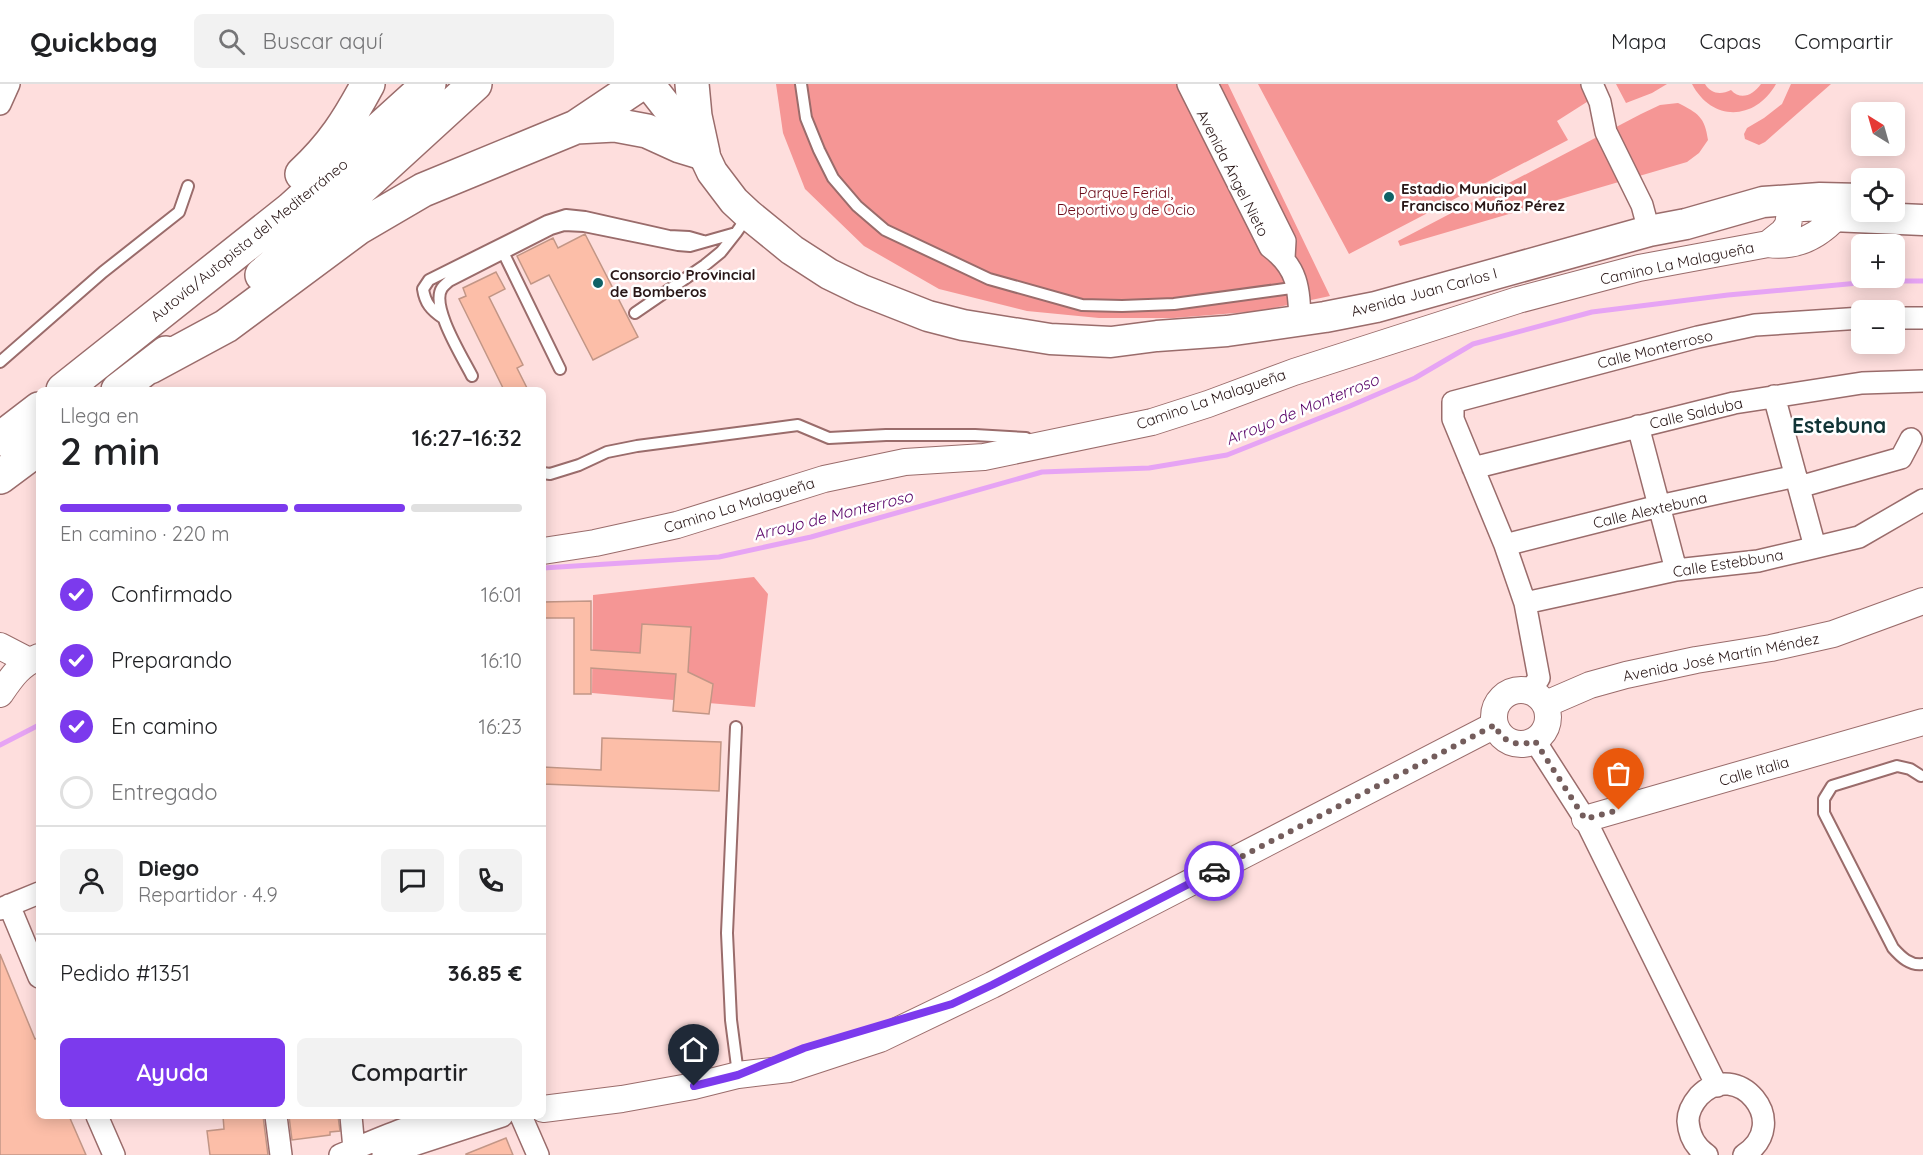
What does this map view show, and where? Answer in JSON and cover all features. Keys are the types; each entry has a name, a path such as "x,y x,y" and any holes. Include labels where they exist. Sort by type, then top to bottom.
{"highway":[{"path":"222,264 283,193 324,153 349,118 368,84"},
{"name":"Autovía/Autopista del Mediterráneo","path":"67,387 291,209 429,84"},
{"name":"Autovía/Autopista del Mediterráneo","path":"122,387 214,315 335,212 475,84"},
{"path":"150,367 226,326 358,228 423,189 576,127 640,84"},
{"path":"576,127 615,125 647,131 680,146 703,153 695,116 692,84"},
{"path":"0,439 36,411"},
{"path":"0,477 36,450"}],"main road":[{"name":"Avenida Juan Carlos I","path":"649,84 703,153 718,165 747,218 797,239 844,267 898,290 945,306 1034,324 1116,329 1157,336 1227,331 1300,321 1376,307 1649,231 1686,224 1763,202 1820,198 1851,206"},
{"path":"1905,203 1923,204"},
{"name":"Avenida Juan Carlos I","path":"1686,224 1721,225 1788,218 1851,208"},
{"name":"Avenida Juan Carlos I","path":"1905,217 1923,220"}],"street":[{"path":"0,104 9,84"},
{"name":"Avenida Ángel Nieto","path":"1188,84 1270,247 1284,258 1299,288 1300,321"},
{"name":"Avenida Ángel Nieto","path":"1207,84 1285,241 1284,258"},
{"path":"1592,84 1600,102 1606,132 1642,205 1649,231"},
{"name":"Camino La Malagueña","path":"546,551 595,543 677,525 824,479 847,474 905,462 984,457 1152,422 1294,372 1518,300 1639,267 1768,244 1782,246 1806,240 1851,209"},
{"path":"1768,244 1783,232 1788,225 1788,218"},
{"path":"1905,318 1923,318"},
{"name":"Calle Monterroso","path":"1473,468 1453,419 1453,402 1698,337 1755,325 1851,319"},
{"name":"Calle Salduba","path":"1473,468 1734,403 1862,383 1923,381"},
{"path":"1774,396 1815,547"},
{"path":"1638,426 1676,570"},
{"name":"Calle Alextebuna","path":"1505,545 1659,506 1797,482 1902,458 1911,439"},
{"path":"1473,468 1505,545 1525,603 1539,678 1538,697"},
{"name":"Calle Estebbuna","path":"1525,603 1676,570 1758,561 1859,537 1923,500"},
{"name":"Avenida José Martín Méndez","path":"1897,610 1923,590"},
{"name":"Avenida José Martín Méndez","path":"1538,697 1696,660 1771,648 1833,634 1923,601"},
{"path":"0,646 34,659"},
{"path":"0,694 15,673 34,659"},
{"path":"1519,689 1538,697 1549,714 1548,724 1543,734 1535,741 1526,744 1515,744 1505,740 1495,725 1494,709 1500,699 1508,692 1519,689"},
{"name":"Calle Italia","path":"1585,819 1923,722"},
{"path":"546,1109 622,1099 694,1086 738,1075 804,1048 952,1004 1003,980 1495,725"},
{"path":"1535,741 1585,819 1717,1086"},
{"path":"36,894 5,907 36,971"},
{"path":"1707,1155 1695,1144 1689,1131 1688,1116 1698,1097 1704,1092 1729,1084 1751,1094 1759,1103 1763,1115 1763,1127 1753,1153"},
{"path":"98,1119 114,1155"},
{"path":"276,1119 281,1155"},
{"path":"351,1119 352,1153 399,1140 421,1124 441,1119"},
{"path":"383,1155 492,1119"},
{"path":"522,1119 538,1155"}],"lane":[{"path":"801,84 806,118 819,150 833,178 856,206 885,230 989,279 1082,304 1122,306 1174,304 1299,288"},
{"path":"0,362 103,272 180,212 188,186"},
{"path":"472,376 442,318 439,296 442,288 449,281 547,221 566,215 585,216 669,236 689,237 703,241 747,218"},
{"path":"635,313 722,252 747,218"},
{"path":"442,318 432,311 424,297 423,289 429,280 501,249"},
{"path":"501,249 560,369"},
{"path":"546,473 579,465 607,452 637,446 798,425 829,438 885,435 975,435 1026,438 1033,447"},
{"path":"736,727 727,933 731,1020 738,1075"},
{"path":"1922,777 1910,769 1897,766 1832,786 1824,799 1824,813 1893,948 1901,957 1916,966 1923,964"}],"green space":[{"name":"Parque Ferial, Deportivo y de Ocio","path":"776,84 1228,84 1330,296 1260,311 1174,318 1099,318 1027,311 939,289 864,246 805,189 783,133"},
{"name":"Estadio Municipal Francisco Muñoz Pérez","path":"1258,84 1581,84 1590,100 1557,121 1568,140 1349,254"},
{"path":"1616,84 1667,84 1652,93 1626,103"},
{"path":"1692,84 1705,84 1717,93 1731,90 1743,96 1751,94 1761,84 1776,84 1757,105 1734,112 1711,105 1700,96"},
{"path":"1791,84 1831,84 1765,142 1759,145 1745,139 1744,134 1747,128 1782,104"},
{"path":"1678,103 1699,117 1705,126 1708,140 1699,153 1687,162 1400,246 1398,241 1641,114 1660,105"},
{"path":"754,577 768,594 755,707 592,693 593,595"}],"building":[{"path":"585,234 638,337 593,360 549,275 531,284 517,256 553,238 558,248"},
{"path":"496,272 505,289 489,297 523,365 517,368 526,387 503,387 459,299 466,296 463,288"},
{"path":"591,601 591,650 640,653 642,624 691,627 688,672 713,684 709,714 673,711 676,674 591,668 591,694 574,694 574,618 546,618 546,602"},
{"path":"602,738 721,742 719,791 546,784 546,767 601,770"},
{"path":"0,954 36,1038 36,1119 70,1119 86,1155 0,1155"},
{"path":"223,1119 263,1119 268,1155 210,1155 207,1131 224,1129"},
{"path":"289,1119 338,1119 340,1131 330,1132 330,1135 292,1140"},
{"path":"506,1138 513,1155 466,1155 466,1154"}],"waterway":[{"name":"Arroyo de Monterroso","path":"546,568 719,557 811,537 1042,472 1149,468 1227,455 1415,378 1473,344 1592,312 1728,295 1880,281 1923,281"},
{"name":"Arroyo de Monterroso","path":"0,745 36,727"}],"way so far":[{"path":"1214,871 1495,725 1505,740 1515,744 1535,741 1585,819 1619,810"}],"place":[{"name":"Estadio Municipal Francisco Muñoz Pérez","path":"1389,197"},
{"name":"Consorcio Provincial de Bomberos","path":"598,283"}],"district":[{"name":"Estebuna","path":"1839,425"}],"route":[{"path":"694,1086 738,1075 804,1048 854,1032 952,1004 1214,871"}]}
